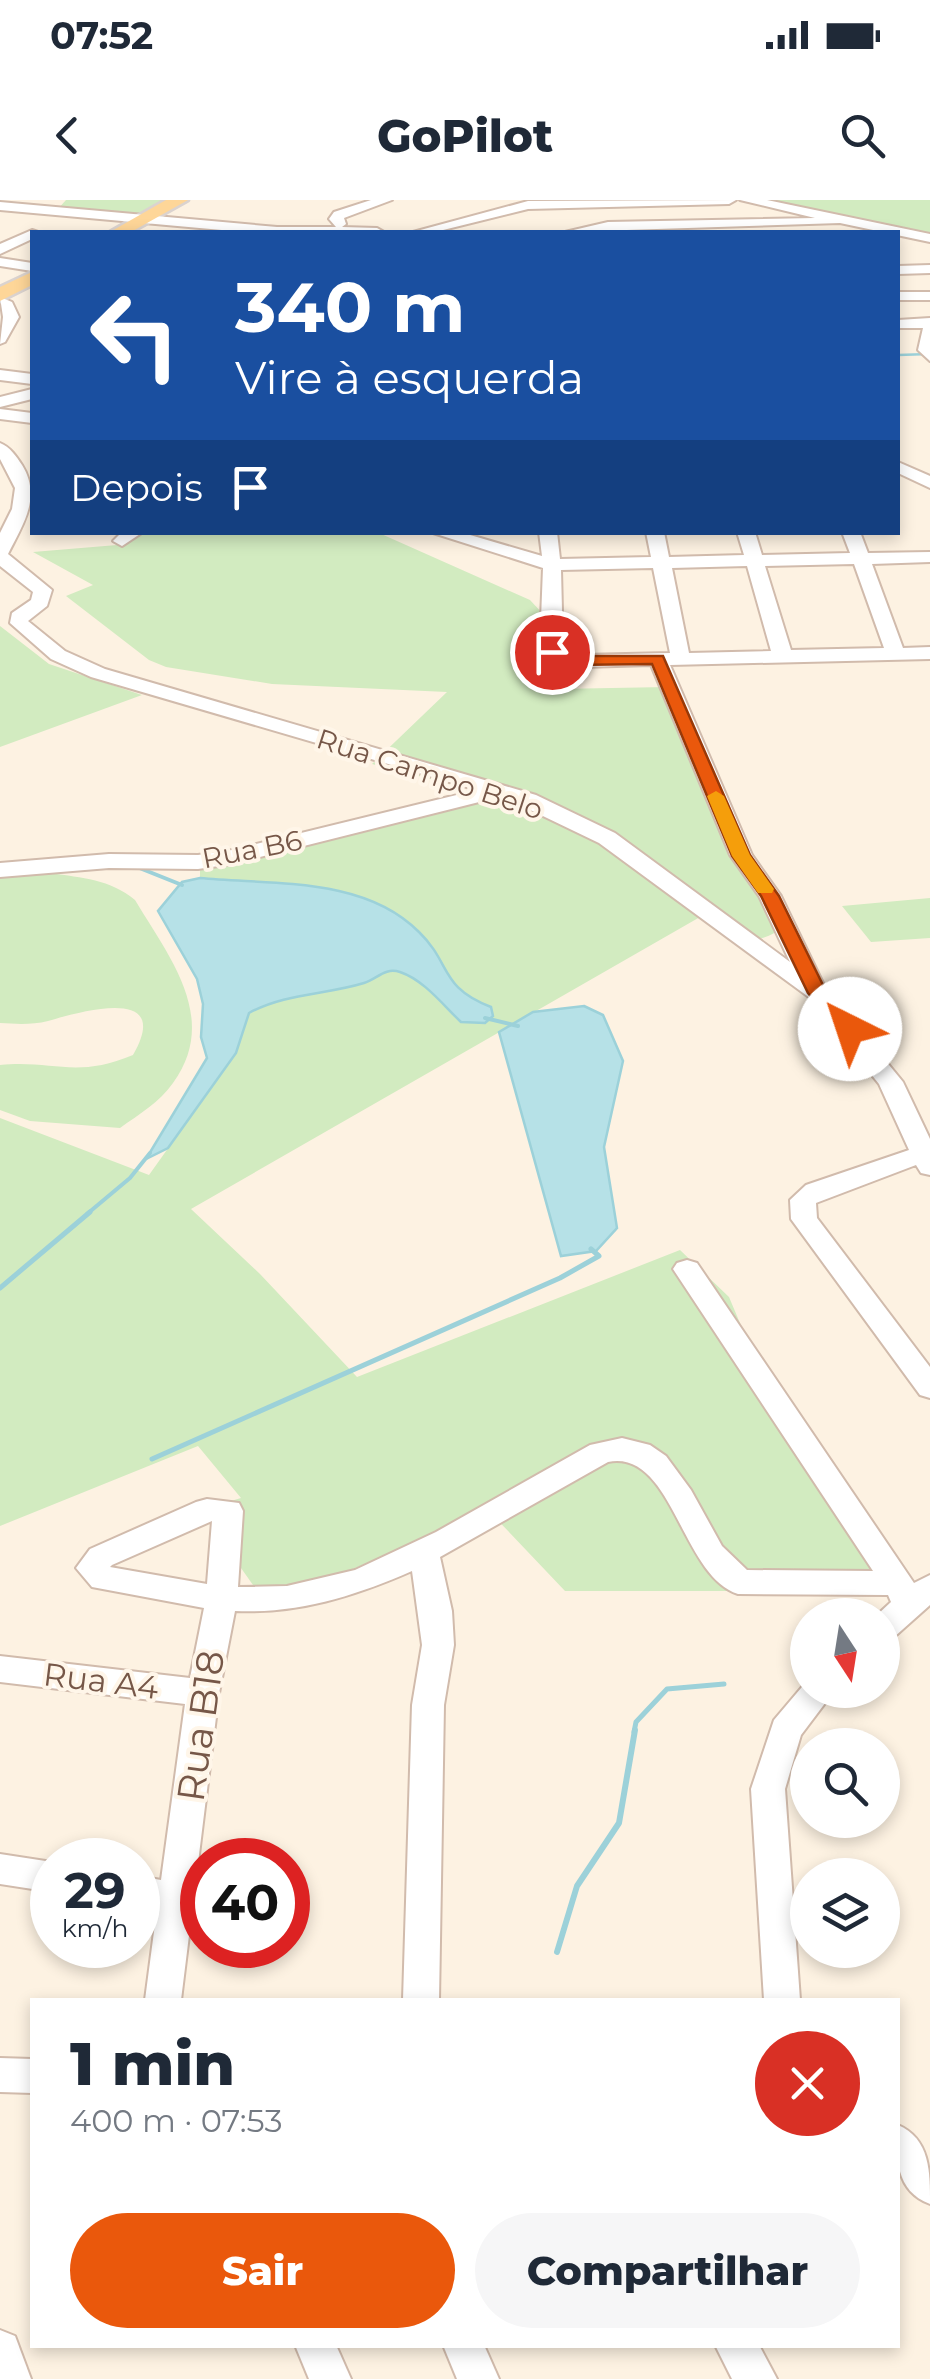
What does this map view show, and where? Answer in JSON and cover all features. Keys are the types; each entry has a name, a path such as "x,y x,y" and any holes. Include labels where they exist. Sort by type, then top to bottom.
{"main road":[{"path":"123,230 179,200"},
{"path":"0,298 30,279"}],"street":[{"path":"358,230 330,229 338,214 384,200"},
{"path":"428,230 528,205 728,200 876,230"},
{"path":"747,200 874,230"},
{"path":"0,206 238,230"},
{"path":"40,230 74,213"},
{"path":"584,230 608,226 834,222"},
{"path":"0,250 30,235"},
{"path":"900,236 925,242"},
{"path":"900,236 925,242"},
{"path":"900,245 925,242"},
{"path":"900,270 930,268 925,242"},
{"path":"0,262 30,267"},
{"path":"900,296 930,296"},
{"path":"0,298 10,310 2,331"},
{"path":"900,324 930,326 924,352"},
{"path":"0,375 30,381"},
{"path":"0,402 30,382"},
{"path":"0,414 30,417"},
{"path":"0,448 23,476 27,494 0,555"},
{"path":"900,468 925,481 930,499"},
{"path":"449,535 552,565 930,557"},
{"path":"548,535 552,565 550,645 555,656 582,661 930,653"},
{"path":"656,535 663,563 669,659 741,856 770,896 818,993"},
{"path":"747,535 783,657"},
{"path":"852,535 896,654"},
{"name":"Rua Campo Belo","path":"0,555 42,590 40,602 19,617 20,622 58,655 131,684 500,790 607,838 818,993 890,1082 926,1161"},
{"name":"Rua B6","path":"0,870 108,861 198,862 232,857 500,790"},
{"path":"926,1161 815,1192 803,1200 802,1209 815,1235 930,1388"},
{"path":"687,1269 912,1592"},
{"path":"221,1600 287,1598 335,1589 423,1551 600,1453 627,1448 654,1462 691,1515 712,1554 738,1582 912,1592"},
{"name":"Rua B18","path":"163,1998 203,1693 221,1600 228,1511 207,1510 101,1557 92,1568 104,1578 221,1600"},
{"path":"421,1998 428,1705 438,1645 436,1611 423,1551"},
{"name":"Rua A4","path":"0,1669 203,1693"},
{"path":"782,1998 768,1789 786,1729 804,1708"},
{"path":"0,1869 30,1874"},
{"path":"160,1895 178,1898"},
{"path":"0,2075 30,2076"},
{"path":"900,2146 930,2186"},
{"path":"317,2348 330,2379"},
{"path":"464,2348 478,2379"},
{"path":"737,2348 756,2379"},
{"path":"0,2350 10,2379"}],"green space":[{"path":"66,200 170,200 141,215 58,209"},
{"path":"751,200 930,200 930,235"},
{"path":"134,535 384,535 530,600 544,615 546,661 556,689 667,687 776,923 776,932 745,940 700,917 191,1209 260,1274 357,1377 680,1250 729,1297 745,1335 894,1591 565,1591 489,1511 411,1553 397,1550 313,1586 258,1592 205,1517 211,1507 241,1498 198,1446 0,1526 0,1118 149,1175 236,1053 249,1013 263,1006 364,983 395,971 425,987 461,1022 491,1007 455,983 419,932 398,915 373,903 316,888 200,878 200,867 484,793 372,764 447,692 272,684 166,667 149,660 66,596 93,585 33,552 117,545"},
{"path":"0,626 49,664 142,695 0,747"},
{"path":"51,873 106,884 135,900 174,966 191,1012 192,1035 186,1059 173,1083 120,1128 30,1121 0,1110 0,1065 96,1066 133,1055 142,1033 141,1018 118,1008 36,1023 0,1023 0,877"},
{"path":"930,898 930,938 871,942 842,906"}],"water":[{"path":"200,878 316,887 372,901 419,932 454,983 491,1007 493,1016 485,1023 461,1022 425,987 395,971 364,983 263,1006 249,1013 236,1053 168,1148 146,1159 207,1058 201,1037 203,1004 197,979 158,911 182,882"},
{"path":"584,1006 603,1015 623,1061 604,1147 617,1228 596,1251 561,1256 499,1032 533,1012"}],"waterway":[{"path":"900,355 930,354"},
{"path":"137,867 182,885"},
{"path":"485,1018 518,1026"},
{"path":"87,1214 130,1178 150,1153"},
{"path":"0,1288 90,1212"},
{"path":"152,1459 560,1278 599,1256 591,1249"},
{"path":"634,1732 636,1722 667,1689 724,1684"},
{"path":"557,1952 577,1886 619,1823 635,1730"}],"slow traffic":[{"path":"716,796 741,856 765,889"}],"route":[{"path":"552,652 582,661 658,659 741,856 770,896 818,993 850,1029"}]}
